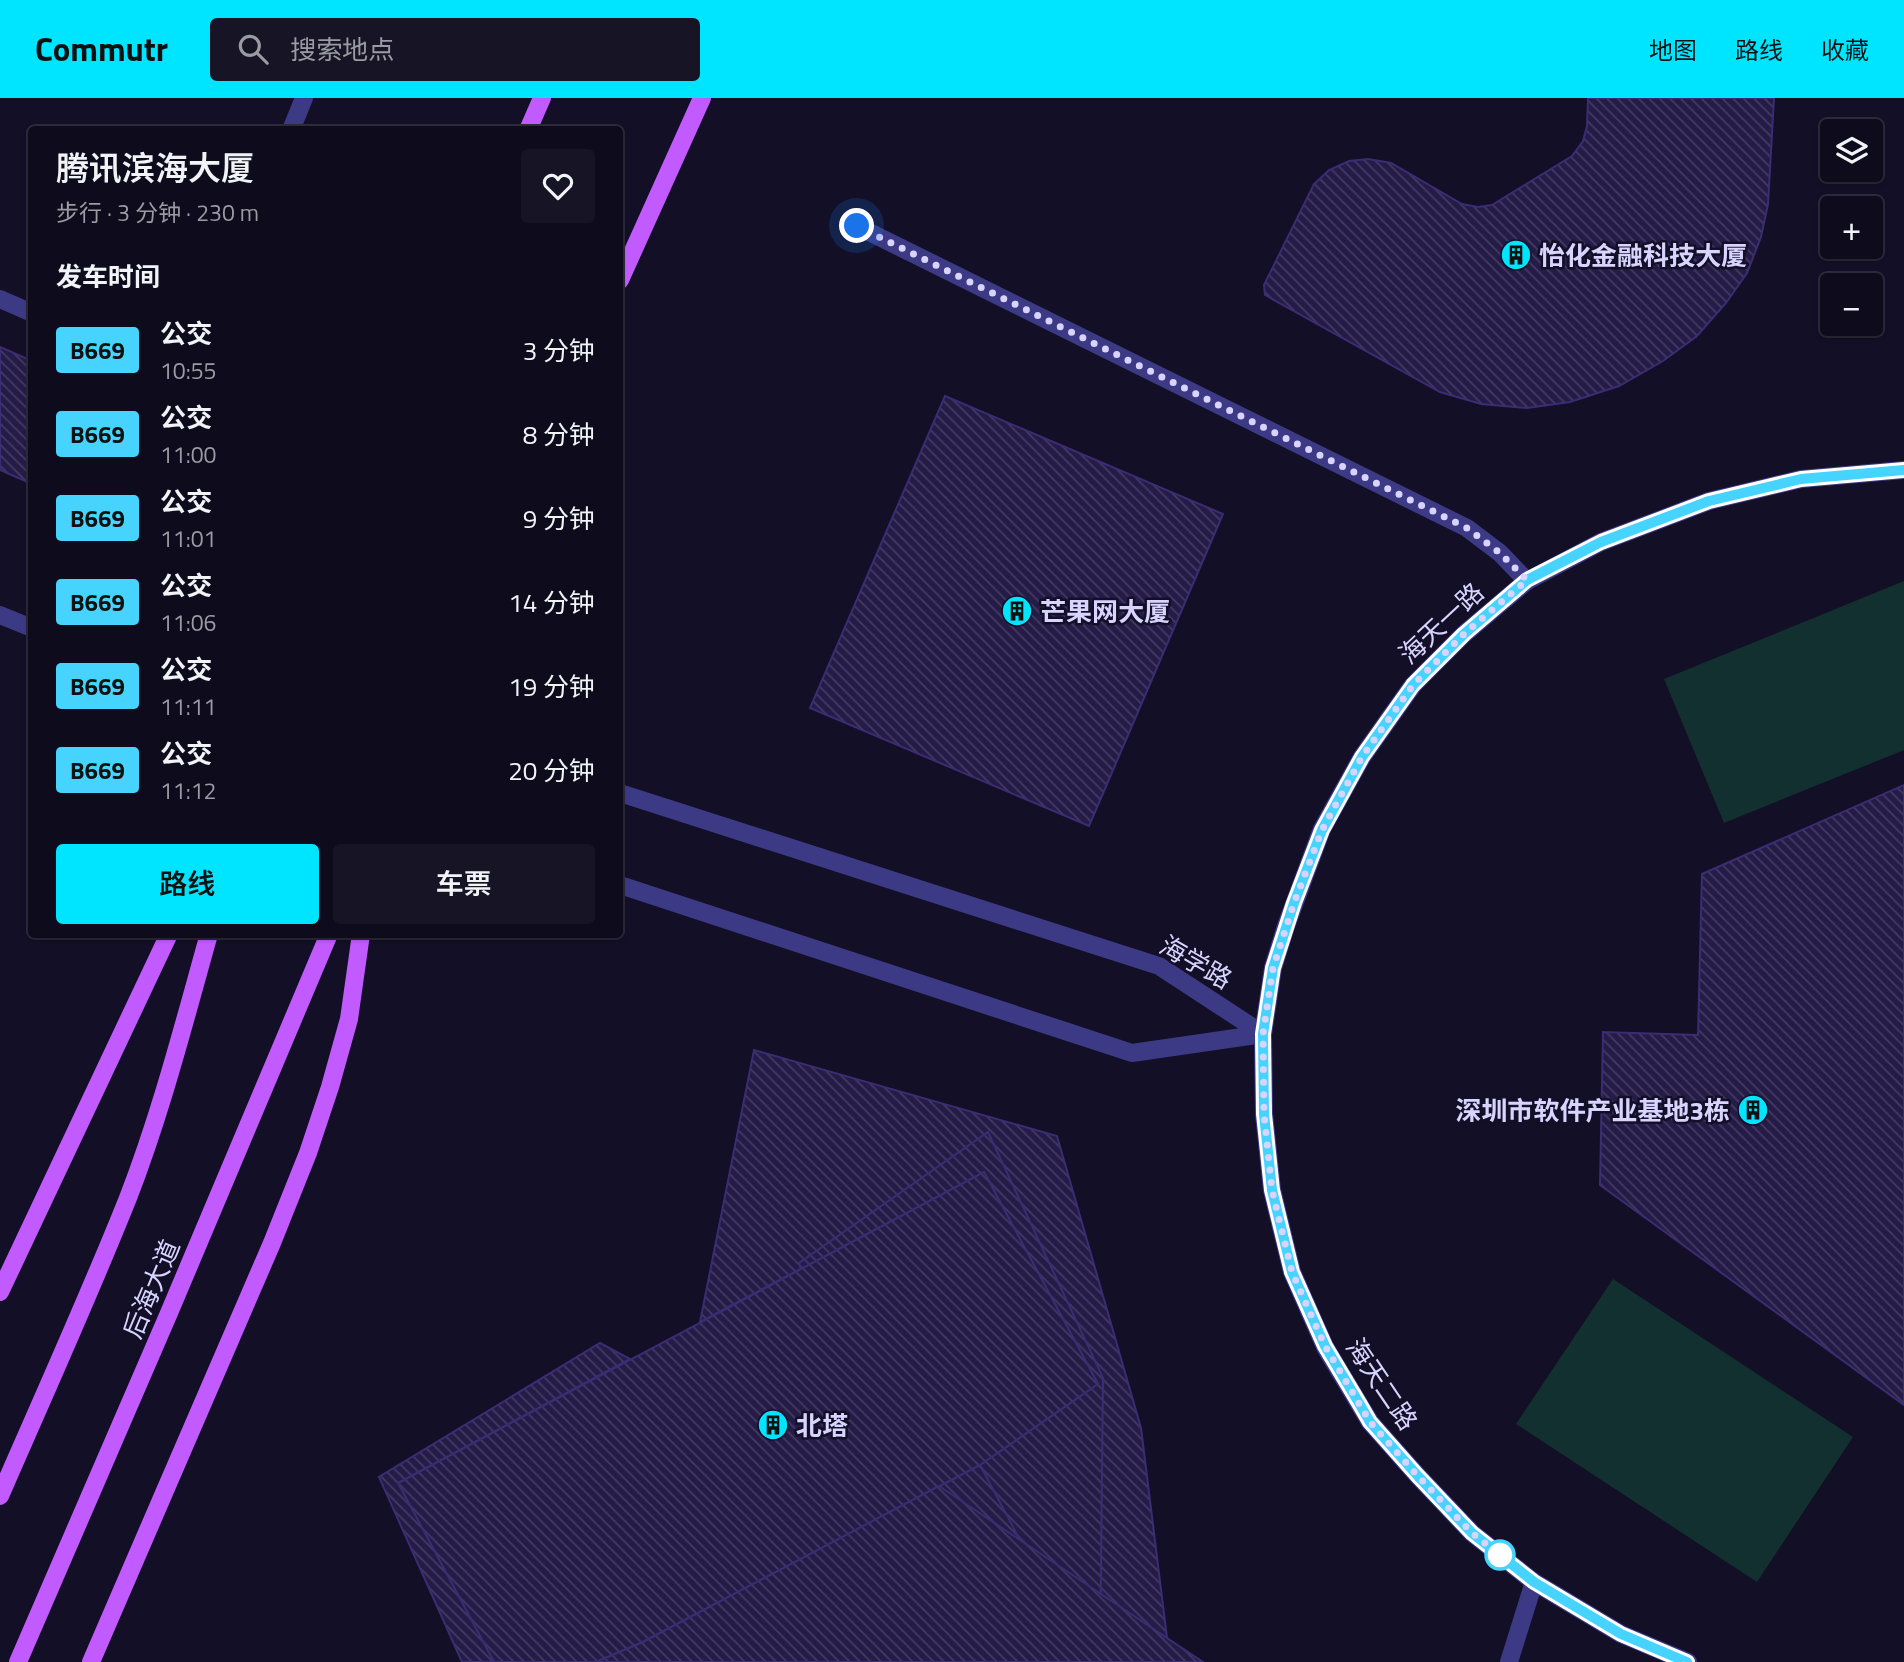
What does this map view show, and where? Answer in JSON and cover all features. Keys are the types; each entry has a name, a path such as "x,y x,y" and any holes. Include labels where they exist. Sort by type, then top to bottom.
{"main road":[{"path":"530,126 542,98"},
{"path":"623,273 702,98"},
{"path":"0,1292 167,938"},
{"path":"0,1496 128,1197 174,1060 208,938"},
{"name":"后海大道","path":"18,1662 327,938"},
{"path":"91,1662 272,1243 308,1153 349,1019 360,938"}],"street":[{"path":"293,126 304,98"},
{"path":"857,226 1467,528 1500,553 1527,580"},
{"path":"0,299 28,311"},
{"name":"海天一路","path":"1263,1034 1273,968 1322,830 1362,757 1413,685 1464,634 1527,580 1601,542 1709,501 1801,479 1904,470"},
{"path":"0,615 28,626"},
{"name":"海学路","path":"623,794 1159,966 1263,1034"},
{"path":"623,886 1132,1053 1263,1034"},
{"name":"海天二路","path":"1263,1034 1264,1114 1272,1190 1292,1272 1325,1346 1370,1422 1472,1533 1534,1582 1621,1634 1688,1662"},
{"path":"1509,1662 1534,1582"}],"green space":[{"path":"1904,581 1904,750 1724,823 1664,679"},
{"path":"1613,1279 1853,1437 1757,1582 1516,1424"}],"building":[{"name":"怡化金融科技大厦","path":"1588,98 1774,98 1768,204 1761,237 1747,273 1726,303 1697,336 1663,361 1619,386 1570,402 1527,408 1481,404 1440,392 1265,295 1264,285 1314,184 1329,170 1349,161 1368,159 1391,163 1462,204 1478,207 1492,205 1572,156 1583,141 1587,126"},
{"path":"0,347 28,359 28,482 0,470"},
{"name":"芒果网大厦","path":"945,396 1223,514 1089,826 810,708"},
{"name":"深圳市软件产业基地3栋","path":"1904,785 1904,1405 1600,1185 1603,1032 1698,1035 1702,874"},
{"path":"754,1050 1057,1136 1141,1428 1170,1662 639,1662 643,1642 980,1465 1098,1384 984,1172 700,1322"},
{"path":"988,1132 1103,1378 1100,1662 646,1662 650,1638 980,1465 1098,1384 984,1172 801,1269 799,1263"},
{"name":"北塔","path":"984,1172 1098,1384 980,1465 643,1642 596,1662 494,1662 398,1483"},
{"path":"600,1343 630,1359 398,1483 494,1662 462,1662 379,1477"},
{"path":"980,1465 1085,1662 654,1662 643,1642"},
{"path":"939,1486 1203,1662 596,1662 643,1642"}],"bus line":[{"name":"B669","path":"1687,1662 1621,1634 1534,1582 1472,1533 1370,1422 1325,1346 1292,1272 1272,1190 1264,1114 1263,1034 1273,968 1322,830 1362,757 1413,685 1464,634 1527,580 1601,542 1709,501 1801,479 1904,470"}],"place":[{"name":"怡化金融科技大厦","path":"1516,255"},
{"name":"芒果网大厦","path":"1017,611"},
{"name":"深圳市软件产业基地3栋","path":"1753,1110"},
{"name":"北塔","path":"773,1425"}],"route":[{"path":"857,226 1467,528 1500,553 1527,580 1464,634 1413,685 1362,757 1322,830 1294,903 1273,968 1263,1034 1264,1114 1272,1190 1292,1272 1325,1346 1370,1422 1472,1533 1500,1555"}]}
